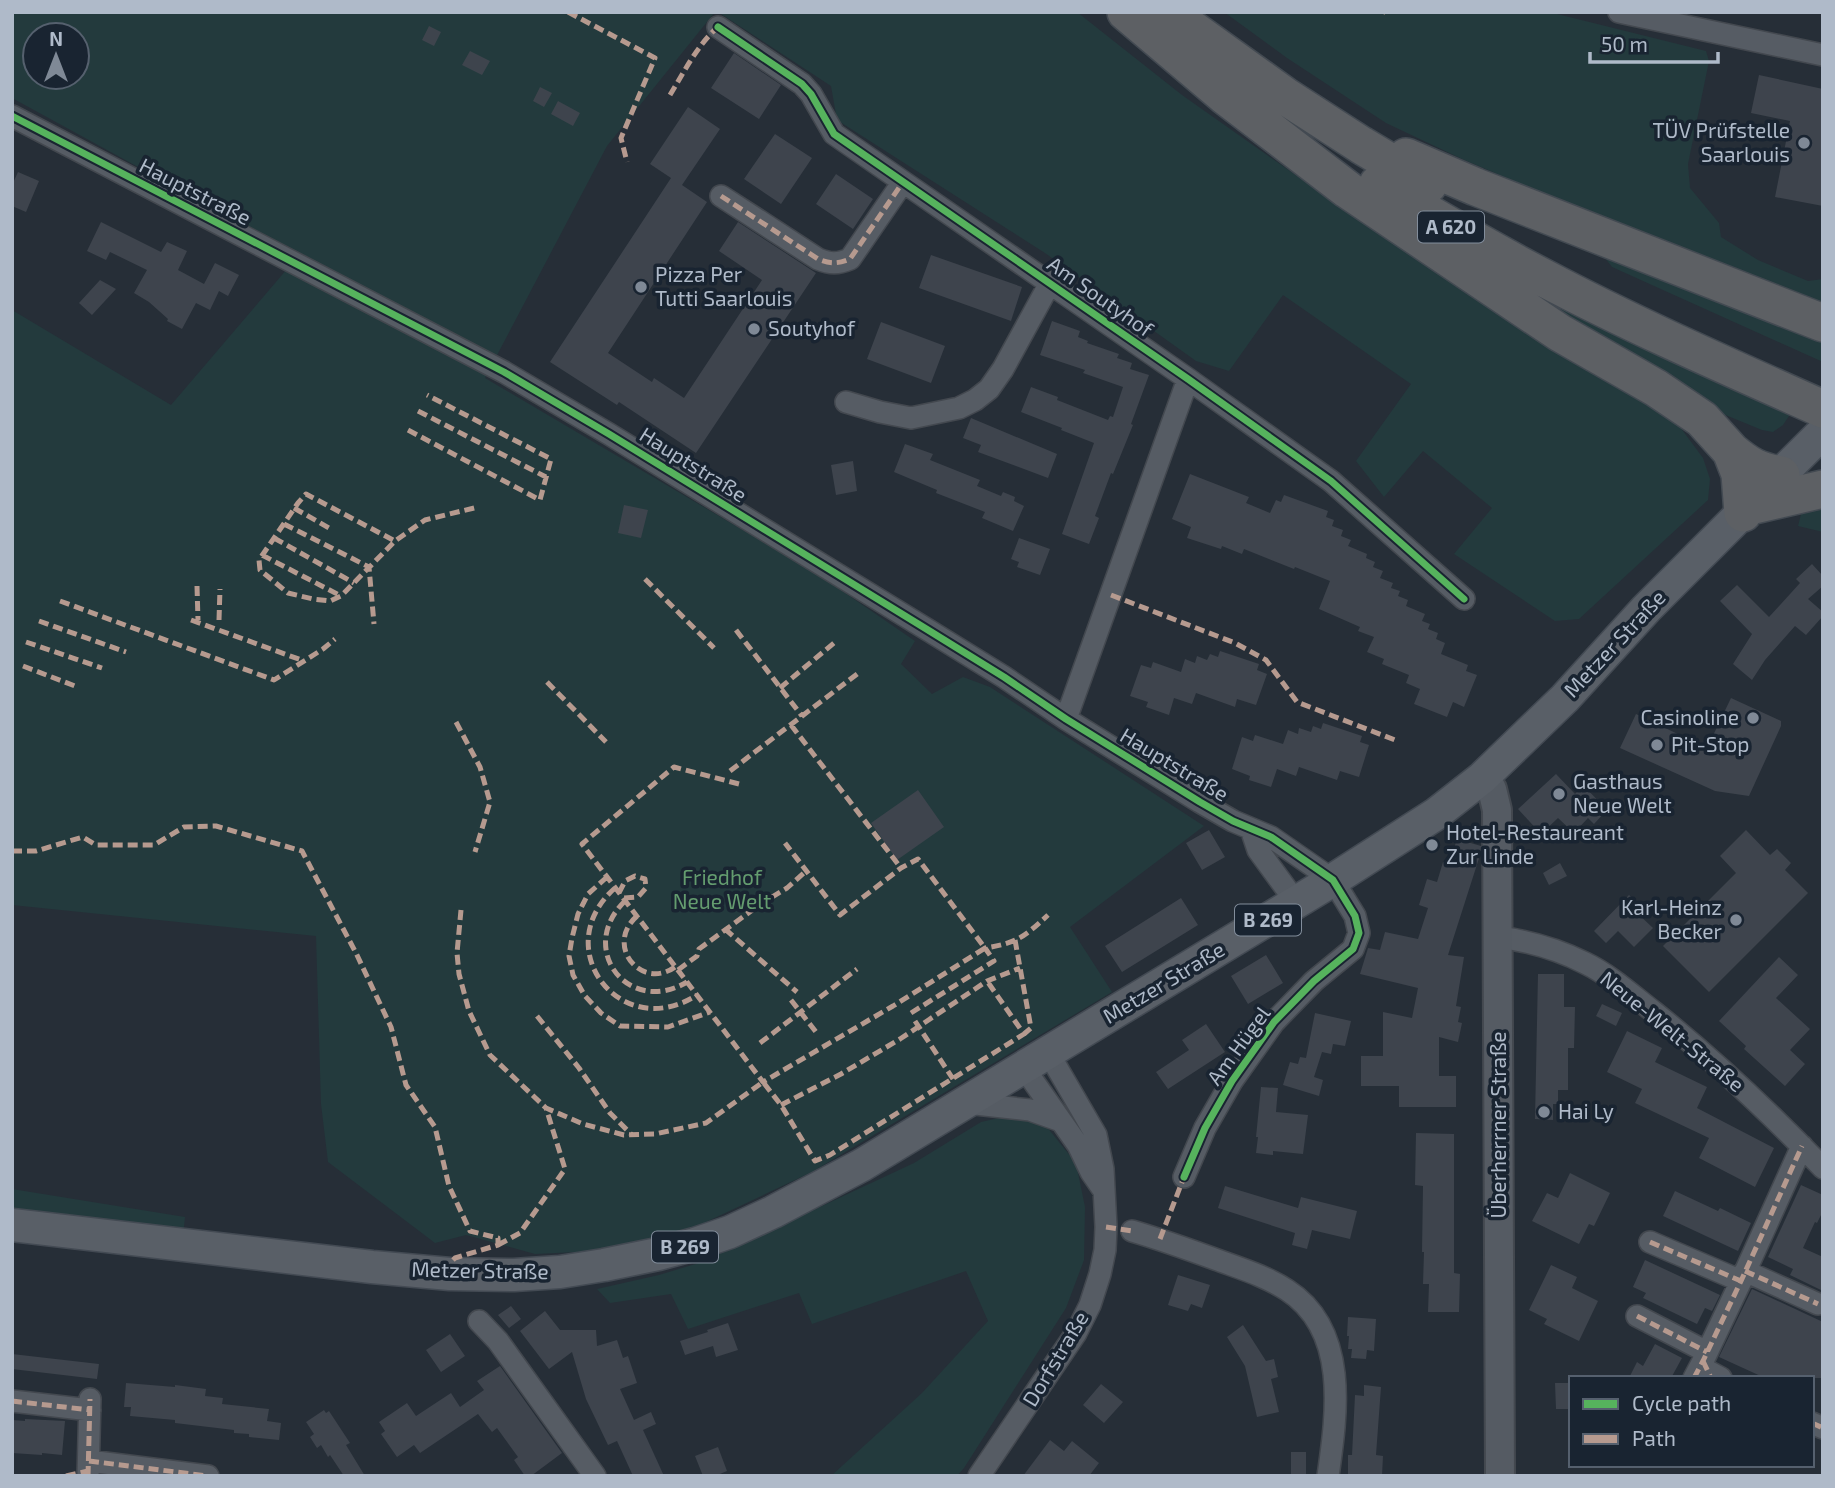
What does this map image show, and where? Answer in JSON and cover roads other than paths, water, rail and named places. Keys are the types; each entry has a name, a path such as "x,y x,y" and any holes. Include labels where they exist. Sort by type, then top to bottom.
{"highway":[{"name":"A 620","path":"1146,17 1249,71 1360,145 1477,213 1785,379 1823,410"},
{"name":"A 620","path":"1146,17 1265,112 1441,222 1544,278 1631,321 1785,379 1823,384"},
{"path":"1146,17 1224,95 1348,190 1560,333 1656,388 1702,419 1747,465 1781,475"},
{"path":"1249,71 1317,111 1410,159 1823,323"},
{"path":"1731,451 1740,474 1747,509 1823,489"}],"main road":[{"name":"Metzer Straße","path":"12,1225 450,1275 560,1272 670,1251 730,1232 862,1165 1333,880 1436,814 1482,778 1565,698 1646,609 1823,432"},
{"name":"Überherrner Straße","path":"1482,778 1492,789 1497,810 1500,1476"}],"street":[{"path":"1619,12 1823,55"},
{"name":"Am Soutyhof","path":"718,27 802,84 811,94 834,134 1331,481 1464,599"},
{"name":"Hauptstraße","path":"12,116 504,372 928,630 1200,802 1251,830 1271,837 1333,880"},
{"path":"721,197 818,259 829,264 840,264 850,259 903,182"},
{"path":"846,402 911,418 958,408 975,400 989,389 1003,369 1050,283"},
{"path":"1066,719 1188,379"},
{"path":"1251,830 1258,850 1296,902"},
{"name":"Am Hügel","path":"1184,1177 1205,1128 1232,1081 1275,1022 1314,981 1353,949 1359,933 1356,916 1333,880"},
{"name":"Neue-Welt-Straße","path":"1498,937 1528,941 1556,950 1612,978 1712,1060 1823,1168"},
{"name":"Dorfstraße","path":"1036,1061 1061,1121 1103,1189"},
{"name":"Dorfstraße","path":"979,1476 1076,1333 1090,1305 1105,1250 1103,1168 1096,1135 1036,1061"},
{"path":"966,1103 1030,1110 1061,1121"},
{"path":"1637,1316 1707,1370 1743,1276 1802,1146"},
{"path":"1132,1231 1262,1276 1305,1304 1318,1320 1334,1365 1336,1389 1328,1476"},
{"path":"1650,1242 1818,1304"},
{"path":"479,1321 498,1341 595,1476"},
{"path":"12,1401 90,1404 88,1468 208,1476"}],"place":[{"name":"TÜV Prüfstelle Saarlouis","path":"1804,143"},
{"name":"Pizza Per Tutti Saarlouis","path":"641,287"},
{"name":"Soutyhof","path":"754,329"},
{"name":"Casinoline","path":"1753,718"},
{"name":"Pit-Stop","path":"1657,745"},
{"name":"Gasthaus Neue Welt","path":"1559,794"},
{"name":"Hotel-Restaureant Zur Linde","path":"1432,845"},
{"name":"Karl-Heinz Becker","path":"1736,920"},
{"name":"Hai Ly","path":"1544,1112"}],"park label":[{"name":"Friedhof Neue Welt","path":"722,890"}]}
